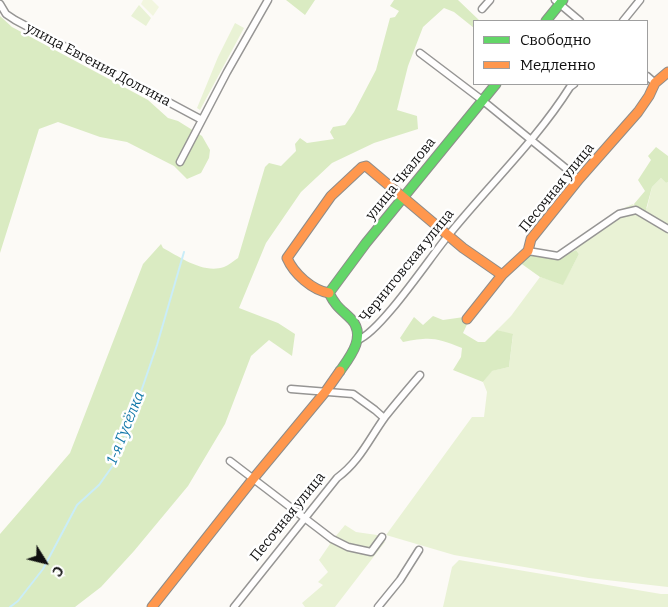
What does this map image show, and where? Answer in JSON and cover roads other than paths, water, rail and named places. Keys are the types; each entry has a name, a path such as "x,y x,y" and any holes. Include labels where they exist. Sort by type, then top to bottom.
{"street":[{"path":"180,162 227,72 268,0"},
{"path":"482,9 490,0"},
{"path":"625,20 640,0"},
{"path":"547,20 559,2 579,20"},
{"name":"улица Евгения Долгина","path":"0,4 6,14 15,20 202,120"},
{"path":"420,53 482,100 579,179"},
{"name":"Песочная улица","path":"466,319 502,275 528,251 531,240 579,179 638,112 655,83 668,72"},
{"path":"648,77 655,83"},
{"name":"улица Чкалова","path":"328,293 366,243 495,85"},
{"name":"Черниговская улица","path":"152,607 326,391 352,354 358,340 370,334 448,236 530,140 573,85"},
{"path":"358,340 353,321 334,304 328,293 324,293 304,280 289,263 288,258 331,196 362,167 366,166 448,236 502,275"},
{"path":"528,251 558,256 620,214 636,210 668,229"},
{"name":"Песочная улица","path":"234,607 337,478 350,468 372,439 384,418 420,375"},
{"path":"291,389 353,394 384,418"},
{"path":"230,461 332,539 348,547 371,552 382,537"},
{"path":"378,607 400,580 418,550"}],"waterway":[{"name":"1-я Гусёлка","path":"10,607 18,601 43,569 77,505 99,485 114,464 123,444 157,345 184,252"}]}
